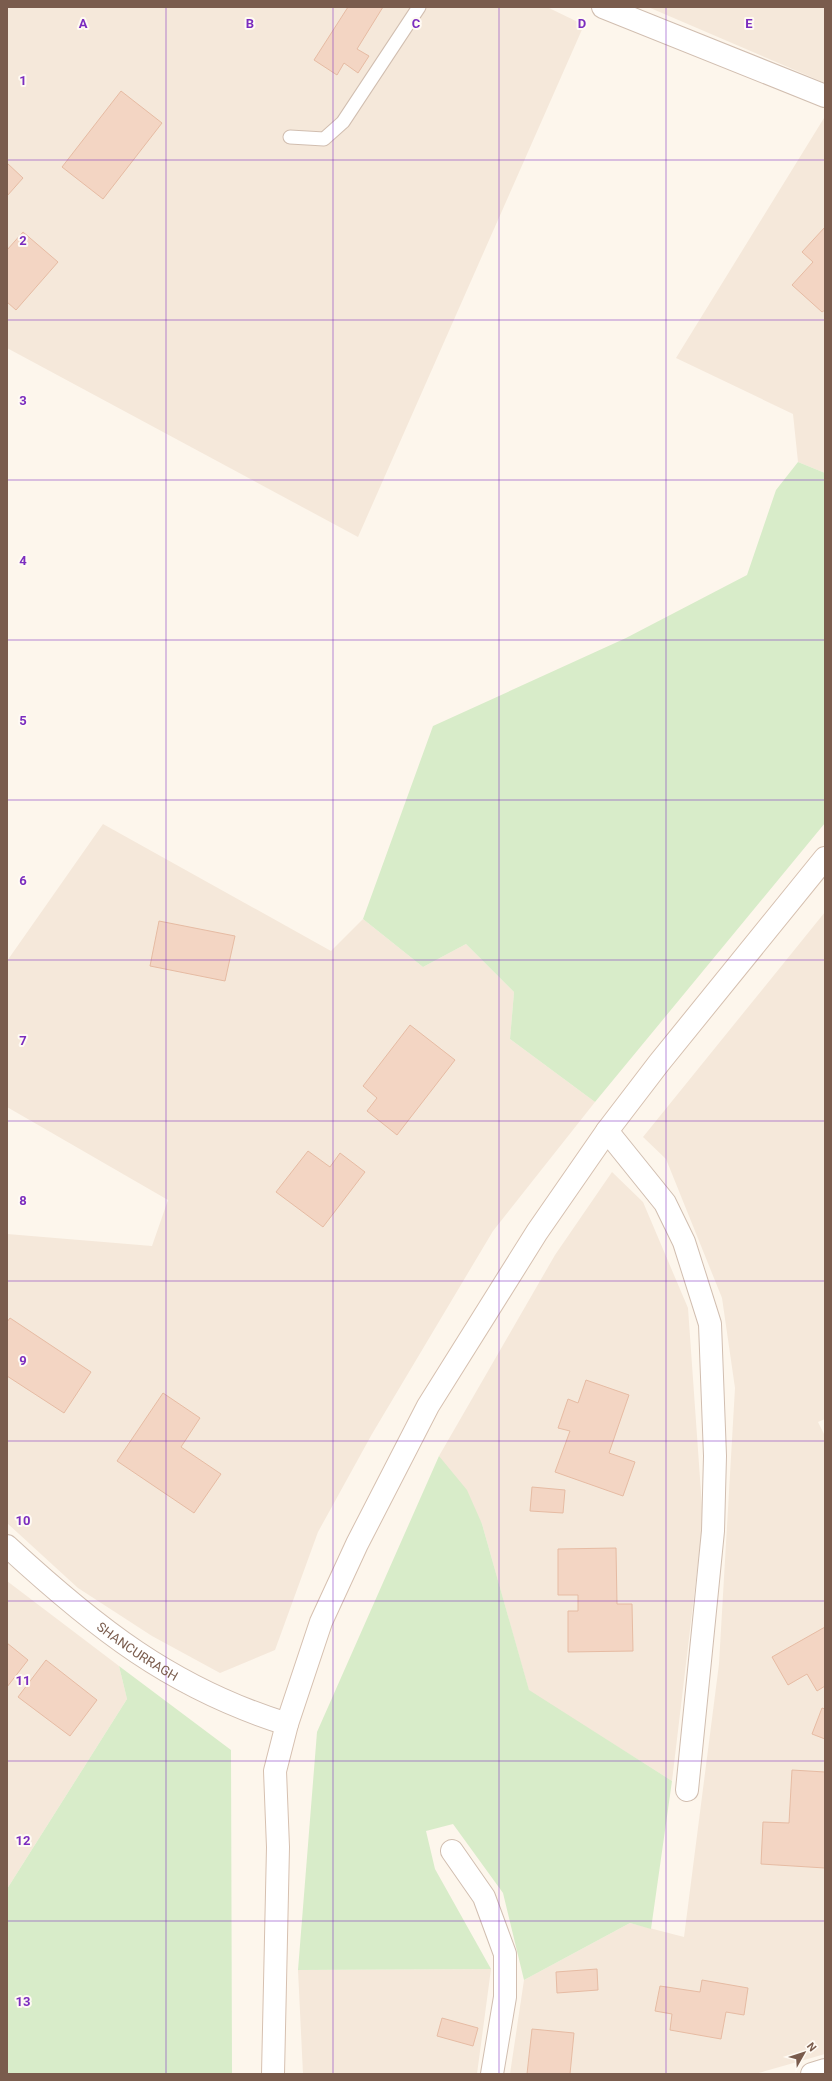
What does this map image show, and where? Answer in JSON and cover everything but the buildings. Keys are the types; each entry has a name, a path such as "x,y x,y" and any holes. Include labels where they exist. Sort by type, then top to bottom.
{"street":[{"path":"603,7 825,96"},
{"path":"273,2074 278,1847 276,1771 287,1724 325,1615 357,1544 428,1406 537,1232 607,1131 659,1063 825,858"},
{"path":"607,1131 665,1203 684,1242 710,1324 715,1456 713,1531 687,1790"},
{"name":"SHANCURRAGH","path":"7,1546 75,1606 146,1659 192,1686 223,1701 255,1714 287,1724"},
{"path":"452,1851 484,1897 505,1954 505,1997 492,2074"},
{"path":"812,2074 825,2070"}],"lane":[{"path":"290,137 324,138 343,122 420,7"}],"shaded area":[{"path":"7,7 547,7 584,25 358,537 7,348"},
{"path":"648,7 825,7 825,83"},
{"path":"824,118 825,473 798,462 793,414 676,358"},
{"path":"103,824 331,951 363,919 423,967 466,944 514,992 510,1039 595,1102 493,1231 372,1434 318,1532 275,1650 220,1673 152,1636 78,1588 7,1523 7,1234 152,1246 168,1200 7,1107 7,961"},
{"path":"825,912 825,1419 818,1422 825,1436 825,2054 755,2074 510,2074 524,1980 630,1923 684,1937 719,1664 735,1388 722,1298 666,1159 643,1137"},
{"path":"612,1172 643,1202 688,1308 703,1521 672,1781 529,1691 482,1524 439,1456 555,1255"},
{"path":"7,1581 119,1666 127,1699 7,1889"},
{"path":"491,1969 477,2074 303,2074 298,1970"}],"green space":[{"path":"798,462 825,473 825,823 595,1102 510,1039 514,992 466,944 423,967 363,919 433,726 626,638 747,575 776,490"},
{"path":"439,1456 467,1490 482,1524 529,1690 672,1781 651,1929 630,1923 524,1980 503,1893 453,1824 426,1831 435,1869 491,1969 298,1970 317,1732"},
{"path":"119,1666 231,1750 232,2074 7,2074 7,1889 127,1699"}]}
